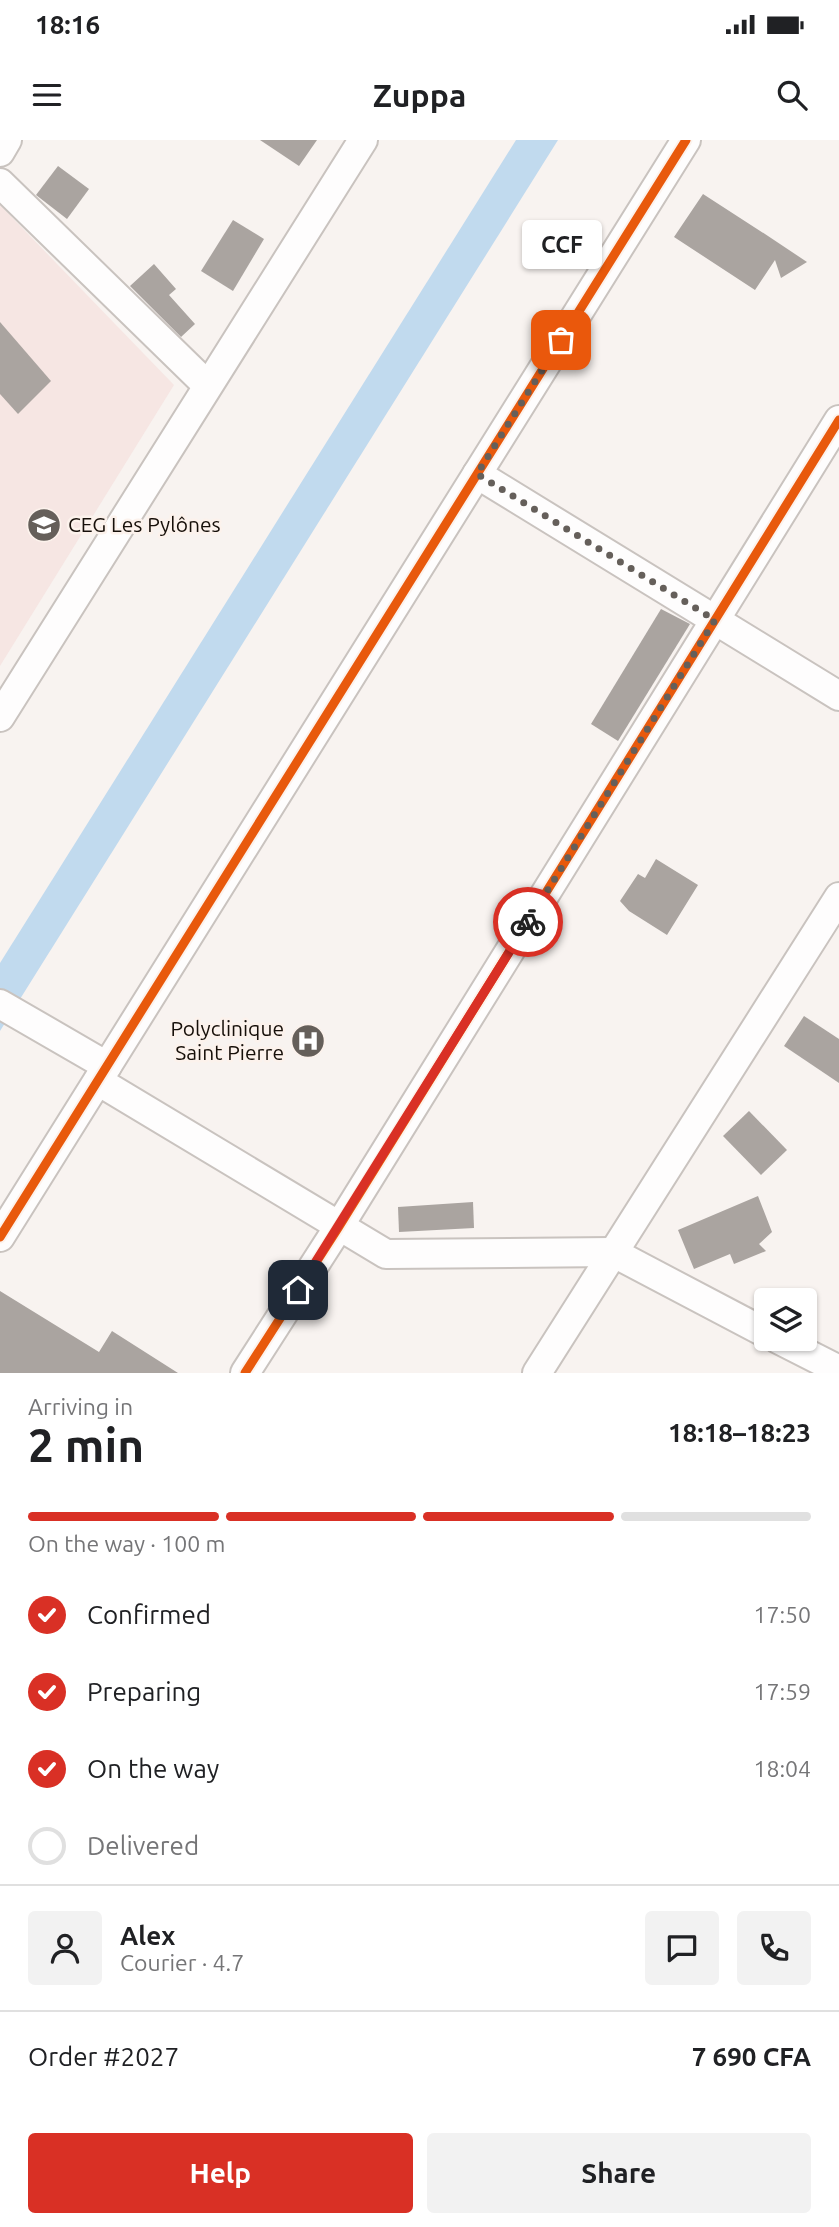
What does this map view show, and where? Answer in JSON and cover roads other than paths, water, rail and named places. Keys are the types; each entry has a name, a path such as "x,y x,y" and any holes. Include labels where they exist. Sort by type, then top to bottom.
{"street":[{"path":"0,152 6,140"},
{"path":"0,717 363,140"},
{"path":"0,1237 686,140"},
{"path":"0,183 207,385"},
{"path":"245,1373 338,1228 839,420"},
{"path":"477,474 839,696"},
{"path":"537,1373 839,897"},
{"path":"6,1008 338,1228 386,1254 612,1252 754,1326"},
{"path":"802,1351 839,1370"}],"water":[{"path":"516,140 558,140 0,1031 0,963"}],"place":[{"name":"CCF","path":"561,340"},
{"name":"CEG Les Pylônes","path":"44,525"},
{"name":"Polyclinique Saint Pierre","path":"308,1041"}]}
